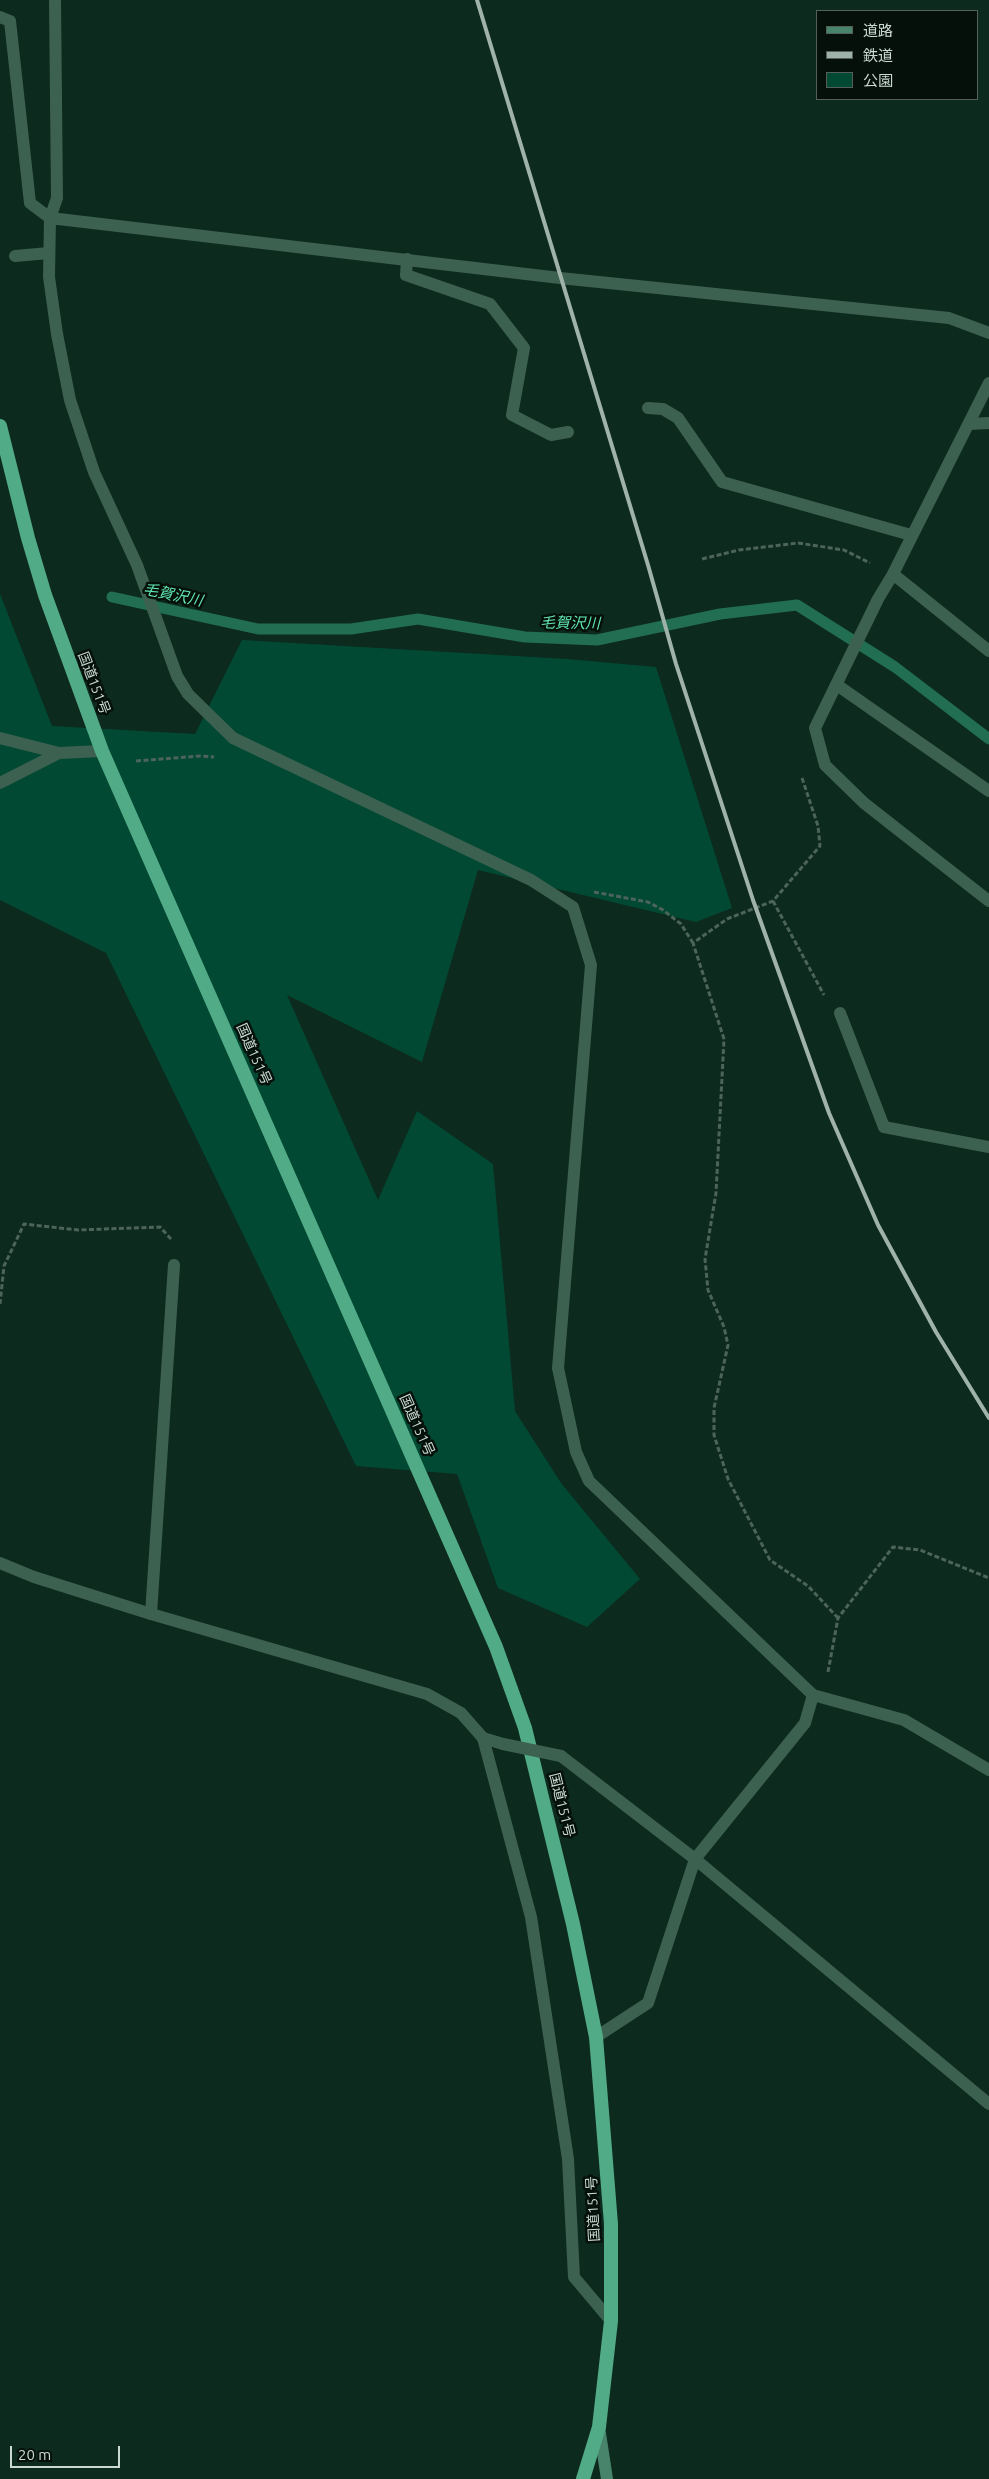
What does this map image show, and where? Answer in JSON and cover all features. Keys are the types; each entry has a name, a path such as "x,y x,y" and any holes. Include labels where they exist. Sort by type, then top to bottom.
{"highway":[{"name":"国道151号","path":"0,426 28,538 45,595 102,751 496,1647 525,1728 547,1811 573,1924 596,2037 611,2224 611,2321 599,2427 583,2479"}],"main road":[{"path":"599,2427 608,2479"}],"street":[{"path":"56,0 57,198 50,218 49,277 70,400 94,472 137,565 174,668 188,694 233,738 531,880 573,907 591,965 558,1368 576,1452 589,1481 813,1695 904,1720 989,1770"},
{"path":"0,17 10,20 30,203 50,218 560,278 949,318 989,333"},
{"path":"14,256 49,253"},
{"path":"407,259 406,275 490,304 524,348 512,415 551,435 568,432"},
{"path":"989,383 814,728 825,765 864,803 989,901"},
{"path":"648,408 663,409 678,418 722,482 911,535"},
{"path":"969,424 989,423"},
{"path":"893,574 989,651"},
{"path":"837,684 989,791"},
{"path":"0,738 59,753 102,751"},
{"path":"0,783 59,753"},
{"path":"840,1013 884,1127 989,1147"},
{"path":"151,1614 174,1265"},
{"path":"0,1563 34,1577 151,1614 427,1694 461,1714 483,1738 531,1917 568,2158 574,2277 611,2321"},
{"path":"596,2037 648,2003 696,1859 805,1723 813,1695"},
{"path":"483,1738 562,1756 696,1859 989,2104"}],"path":[{"path":"702,559 739,550 798,543 844,550 893,574"},
{"path":"102,751 132,761 200,756 216,757"},
{"path":"693,943 727,919 773,901 820,846 818,826 802,783 801,775"},
{"path":"589,891 648,902 663,910 681,924 693,943 724,1039 716,1193 705,1259 708,1290 724,1327 728,1345 714,1408 714,1435 728,1479 770,1560 808,1586 838,1618"},
{"path":"773,901 824,995 840,1013"},
{"path":"0,1304 4,1266 24,1224 78,1230 160,1227 171,1237 174,1265"},
{"path":"836,1676 828,1672 838,1618 893,1547 920,1550 989,1578"}],"green space":[{"path":"0,594 52,726 195,734 242,640 567,659 656,667 732,908 696,922 478,870 422,1062 287,995 378,1200 417,1111 493,1164 515,1411 561,1483 640,1579 587,1627 498,1588 457,1474 356,1466 106,953 0,900"}],"waterway":[{"name":"毛賀沢川","path":"112,597 258,629 351,629 418,619 525,637 597,640 720,614 797,605 895,667 989,739"}],"railway":[{"path":"477,0 648,565 676,664 753,900 829,1113 878,1225 936,1332 989,1418"}]}
